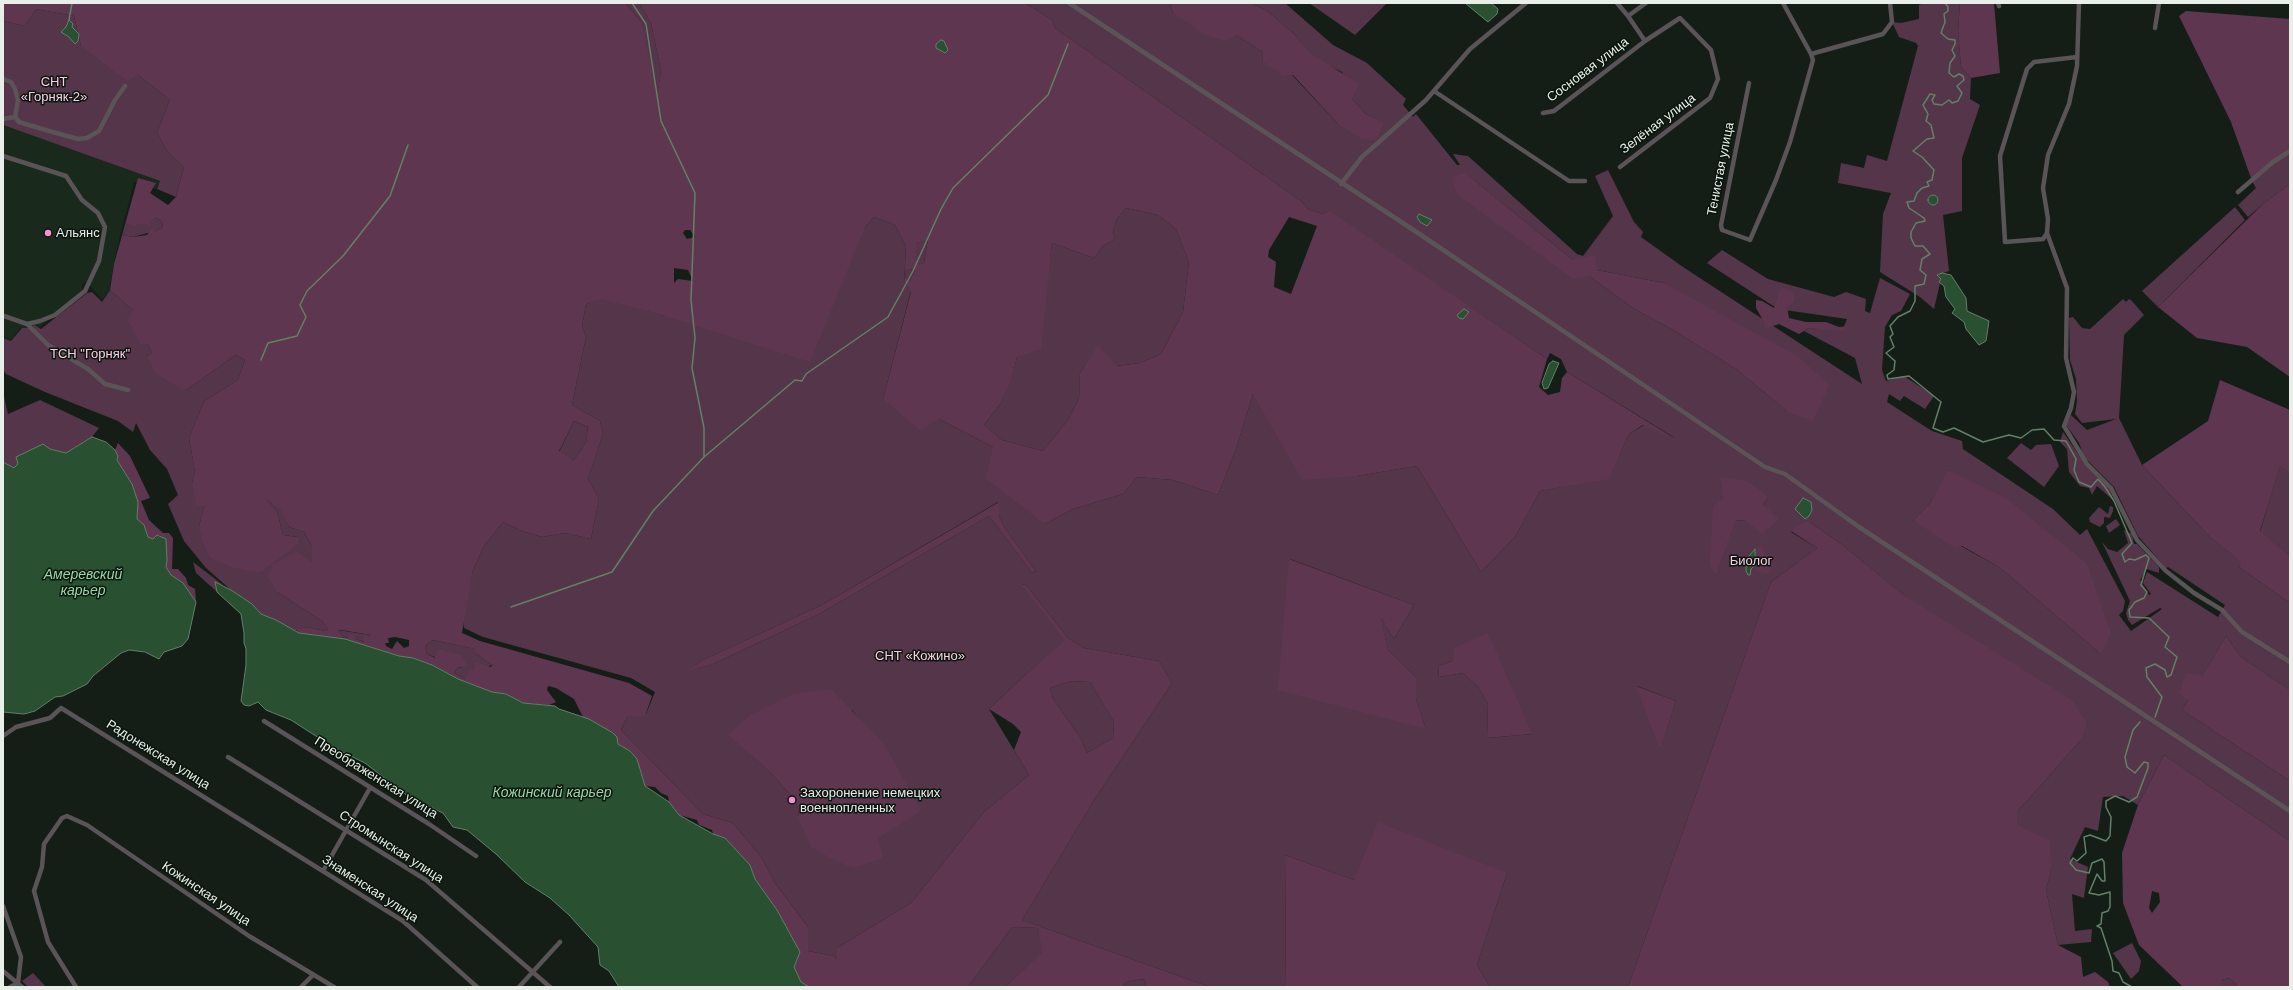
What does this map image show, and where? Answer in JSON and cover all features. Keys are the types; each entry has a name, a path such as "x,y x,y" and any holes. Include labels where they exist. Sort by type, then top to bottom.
{"street":[{"path":"1069,3 1427,240 1764,467 1785,474 1854,524 2290,811"},
{"path":"1341,184 1362,157 1416,110 1470,49 1526,3"},
{"path":"1617,3 1628,16 1644,41"},
{"path":"1628,16 1646,3"},
{"path":"1783,3 1811,54 1884,34 1892,22 1890,3"},
{"path":"2079,3 2077,57 2069,104 2048,155 2043,188 2048,219 2047,234 2067,288 2066,358 2074,392 2071,408 2064,426 2087,464 2111,488 2137,540 2161,566 2194,593 2222,610 2242,632 2290,662"},
{"path":"2155,28 2159,3"},
{"name":"Зелёная улица","path":"1620,167 1710,98 1718,79 1711,50 1680,18 1644,41"},
{"name":"Сосновая улица","path":"1543,113 1554,111 1644,41"},
{"name":"Тенистая улица","path":"1749,83 1721,225 1722,230 1750,240 1776,180 1790,142 1813,60 1811,54"},
{"path":"2047,234 2043,239 2005,242 2000,156 2027,69 2034,62 2077,57"},
{"path":"3,79 11,82 15,89 18,100 15,117 19,122 78,139 86,138 99,131 115,100 125,86"},
{"path":"1434,91 1569,181 1585,181"},
{"path":"3,119 15,117"},
{"path":"2238,192 2273,162 2290,151"},
{"path":"3,156 66,176 82,200 98,213 105,227 99,261 85,291 55,315 27,324"},
{"path":"4,316 27,324 48,345 88,369 105,384 128,390"},
{"name":"Радонежская улица","path":"3,736 16,727 50,718 61,708 243,820"},
{"name":"Преображенская улица","path":"264,721 429,824 476,856"},
{"name":"Стромынская улица","path":"228,757 426,880 550,987"},
{"path":"323,871 370,788"},
{"name":"Кожинская улица","path":"76,987 48,942 34,891 42,867 44,844 62,818 67,816 87,825 249,936 312,976 334,987"},
{"name":"Знаменская улица","path":"243,820 403,921 477,987"},
{"path":"3,906 21,957 18,983"},
{"path":"519,987 560,942"},
{"path":"3,971 22,987"},
{"path":"301,987 312,976"},
{"path":"10,987 18,983"}],"shaded area":[{"path":"3,125 160,181 157,189 134,182 117,248 109,290 102,300 86,281 82,285 83,295 33,332 20,328 11,340 3,336"}],"green space":[{"path":"3,3 625,3 642,22 657,97 661,71 651,23 639,3 1025,3 1052,20 1055,28 1301,201 1308,209 1323,214 1330,211 1547,359 1539,387 1548,395 1560,392 1562,378 1567,372 1679,441 1643,425 1629,434 1609,479 1540,491 1515,537 1481,572 1417,466 1357,476 1302,480 1253,394 1236,449 1218,495 1173,480 1137,477 1123,494 1073,509 1045,524 986,479 993,447 939,419 920,430 883,399 911,292 904,282 906,246 895,225 874,217 865,227 810,362 665,316 602,299 586,304 582,326 586,337 572,405 600,421 603,434 588,479 599,499 591,539 565,533 542,537 522,531 503,522 484,546 473,570 462,633 480,641 629,683 652,696 645,716 627,717 621,730 703,814 733,823 762,858 775,883 808,927 808,951 834,956 837,961 837,948 911,903 984,812 1029,775 1014,750 1021,732 1013,724 989,709 1065,640 1021,584 1026,585 1068,638 1084,648 1159,661 1172,683 1094,800 1022,920 1210,987 1145,987 1146,983 1143,979 1126,982 1122,987 1005,987 1042,953 1038,928 1012,927 968,987 809,987 801,982 794,967 800,952 777,910 755,879 750,865 725,838 713,834 712,830 699,825 697,820 679,815 669,802 668,796 661,793 655,787 645,786 637,759 630,751 618,744 613,733 583,717 574,699 556,688 548,686 547,690 556,702 549,705 523,703 506,694 492,692 458,679 432,665 413,658 399,656 345,639 299,633 296,629 307,627 325,631 328,629 322,621 277,592 268,577 272,565 297,551 312,563 312,546 304,532 289,527 281,510 265,499 277,511 283,535 298,537 298,544 260,573 232,567 210,558 203,542 199,527 204,506 196,505 192,482 195,472 189,438 204,401 238,380 245,360 236,355 234,356 185,391 156,374 147,356 152,353 148,344 141,345 128,320 133,310 110,290 114,264 138,178 156,183 150,193 168,205 176,197 184,167 167,151 157,132 170,100 138,75 127,81 81,46 74,16 36,9 25,26 3,21","holes":["1126,208 1158,215 1176,229 1189,262 1183,312 1161,354 1140,363 1117,366 1098,345 1080,373 1079,398 1068,420 1043,451 1002,440 984,425 1001,403 1011,382 1017,357 1041,349 1052,243 1094,258 1103,246 1115,239 1113,231 1117,219","156,217 162,222 163,227 155,231 152,228 147,235 133,237 123,235 128,223 133,226 144,223 150,226 151,220","1289,217 1317,226 1291,294 1274,287 1276,262 1268,257 1269,250","685,230 690,230 695,237 687,239 683,233","928,239 924,263 916,265 916,243","674,268 688,270 693,281 678,279 674,283","910,269 915,270 910,281 906,279 905,271","574,421 588,427 586,442 574,460 559,451","338,630 371,635 370,638 363,636 364,642 356,639 353,634 349,634 349,637 344,638","395,637 409,640 409,646 404,648 397,641 392,649 386,646 385,643 389,643 388,638","433,640 475,649 475,653 492,665 491,667 475,662 474,671 470,669 465,679 454,673 457,668 468,666 461,655 438,649 435,658 427,654 425,646","1071,681 1090,682 1114,722 1113,738 1087,753 1080,737 1053,699 1050,688"]},
{"path":"625,3 639,3 651,23 661,71 658,92 666,97 651,119 642,22"},
{"path":"1025,3 1170,3 1173,13 1236,35 1263,52 1262,61 1292,75 1339,125 1383,123 1366,114 1352,99 1342,72 1321,62 1309,53 1294,34 1269,12 1251,3 1285,3 1333,45 1367,63 1406,99 1403,105 1413,117 1416,114 1457,165 1460,165 1453,154 1468,156 1577,254 1583,256 1613,216 1595,176 1608,170 1634,222 1643,232 1641,237 1683,267 1862,384 1855,358 1804,331 1809,328 1843,329 1847,319 1778,309 1707,263 1722,250 1768,279 1834,297 1846,292 1866,299 1865,311 1870,313 1880,278 1910,294 1901,311 1892,315 1885,327 1882,370 1886,381 1904,376 1934,396 1925,409 1904,396 1900,401 1889,394 1887,402 1932,431 1962,441 1963,449 2053,509 2080,535 2087,529 2125,601 2123,611 2119,615 2131,631 2162,609 2160,608 2132,625 2128,620 2126,613 2130,601 2102,542 2108,549 2117,552 2128,543 2124,530 2132,534 2134,544 2137,544 2159,567 2159,573 2147,569 2140,580 2149,595 2151,594 2143,583 2147,572 2218,617 2225,605 2168,567 2166,568 2138,536 2114,487 2084,457 2079,443 2066,425 2071,415 2087,430 2116,419 2082,423 2075,414 2077,401 2076,379 2070,360 2069,318 2073,317 2082,328 2090,329 2123,299 2126,302 2129,299 2144,315 2124,335 2119,418 2142,465 2211,538 2243,562 2239,567 2290,603 2290,690 2241,657 2226,636 2182,710 2290,781 2290,841 2164,755 2138,805 2123,796 2103,797 2098,831 2085,827 2070,859 2088,867 2084,898 2072,894 2075,931 2092,929 2091,942 2058,945 2046,890 2051,870 2017,825 2017,812 2081,740 1841,544 1807,520 1791,532 1817,548 1771,582 1628,987 1490,987 1477,965 1507,873 1354,880 1285,855 1286,987 1210,987 1022,920 1094,800 1172,683 1159,661 1084,648 1068,638 1026,585 1022,584 1066,640 1024,676 989,709 1029,775 984,812 911,903 837,948 837,962 834,956 808,951 808,927 775,883 762,858 733,823 703,814 621,730 627,717 646,714 655,692 631,678 483,637 464,628 463,617 473,570 484,546 503,522 522,531 542,537 565,533 591,539 599,499 588,479 603,434 600,421 572,405 586,337 582,326 586,304 602,298 665,316 865,227 874,217 895,225 906,246 904,282 911,291 883,399 939,419 993,447 1045,524 1073,509 1123,494 1137,477 1173,480 1218,495 1236,449 1253,394 1357,476 1417,466 1481,572 1515,537 1540,491 1609,478 1629,434 1644,425 1675,438 1567,372 1561,359 1550,353 1547,359 1330,212 1323,214 1308,209 1301,201 1055,28 1052,20","holes":["1465,173 1573,260 1597,270 1664,283 1788,412 1736,369 1673,330 1633,308 1589,276","1949,470 2101,654 1999,567 1913,520 1930,503","1768,497 1763,505 1745,520 1735,521 1724,498","998,502 999,515 1004,527 1036,571 1032,573 989,516 817,615 711,665 688,670 705,659 822,605","1290,559 1414,605 1394,639 1380,616 1388,650 1416,677 1416,699 1426,729","1453,661 1532,734 1487,738 1488,704 1479,688 1463,673 1439,677 1438,666","1637,686 1676,701 1660,749","852,710 862,723 878,838 798,817 799,810 795,800 771,773 729,735"]},
{"path":"1170,3 1251,3 1269,12 1294,34 1310,53 1359,84 1352,99 1366,114 1384,123 1381,130 1373,141 1362,139 1339,125 1293,75 1283,76 1262,61 1263,52 1236,35 1225,41 1206,35 1173,13"},
{"path":"1309,3 1387,3 1355,35"},
{"path":"1924,3 1960,3 1958,31 1961,67 1971,78 1970,99 1980,105 1962,158 1962,211 1943,215 1949,271 1937,275 1941,279 1934,309 1920,297 1880,272 1883,214 1891,193 1838,183 1841,163 1864,168 1867,155 1887,161 1918,46 1916,43 1899,37 1892,22 1901,23 1919,19 1919,5"},
{"path":"1960,3 1994,3 2000,73 1971,78 1961,67 1958,31"},
{"name":"СНТ «Горняк-2»","path":"36,9 74,16 81,46 138,75 170,100 157,132 167,151 184,167 176,197 157,189 160,181 3,125 3,21 25,26"},
{"path":"2186,11 2290,19 2290,148 2252,181 2231,122 2179,16"},
{"path":"2290,148 2290,184 2248,217 2238,205 2256,188 2252,181"},
{"path":"1465,173 1573,260 1595,255 1597,270 1664,283 1799,357 1829,385 1813,421 1788,412 1736,369 1673,330 1633,308 1589,276 1573,279 1457,194 1452,177"},
{"path":"2290,184 2290,377 2247,347 2197,338 2158,307 2264,203"},
{"path":"2235,207 2245,220 2158,307 2142,291"},
{"path":"1126,208 1158,215 1176,229 1189,262 1183,312 1161,354 1140,363 1116,366 1098,346 1080,373 1079,398 1068,420 1043,451 1002,440 984,425 1001,403 1011,381 1017,357 1049,267 1052,243 1094,258 1103,246 1115,239 1113,231 1117,219"},
{"path":"156,217 162,222 163,227 155,231 133,237 123,235 128,223"},
{"path":"928,238 924,263 916,266 916,243"},
{"path":"910,269 915,270 910,281 906,280 905,271"},
{"path":"1783,288 1794,292 1794,302 1787,306 1789,318 1806,322 1826,322 1839,327 1850,326 1841,331 1809,328 1799,334 1779,324 1765,329 1764,322 1756,308 1756,300 1762,301 1774,308 1780,290"},
{"name":"ТСН \"Горняк\"","path":"110,290 133,310 152,353 147,356 185,391 234,356 236,355 245,360 238,380 204,401 189,438 195,472 192,482 204,506 199,527 260,573 298,537 283,535 277,511 262,497 282,510 289,527 304,532 312,546 312,564 277,592 322,621 328,629 325,631 307,627 296,630 299,633 276,620 261,614 252,604 231,590 206,568 184,541 168,504 178,495 167,469 150,450 136,423 133,432 118,421 45,392 6,374 3,370 3,338 11,341 22,328 30,328 34,325 41,329 87,293 92,292 102,302"},
{"path":"2220,380 2290,410 2290,473 2280,466 2260,531 2290,556 2290,603 2239,567 2242,562 2211,538 2142,465 2208,421"},
{"path":"3,392 8,414 40,400 99,428 92,437 66,453 50,449 18,464 14,468 3,462"},
{"path":"574,421 588,427 586,442 574,460 559,452"},
{"path":"2063,432 2083,461 2110,490 2113,500 2097,486 2092,495 2089,488 2080,486 2069,472 2067,449 2060,442"},
{"path":"118,443 130,456 150,498 141,501 149,520 163,533 169,533 173,538 172,569 178,569 186,578 188,585 195,589 196,602 183,583 171,575 166,567 167,560 161,536 157,535 153,539 148,537 144,525 137,519 138,502 132,484 117,460 118,456 115,450"},
{"path":"2021,443 2031,450 2036,445 2051,444 2059,466 2044,487 2007,458"},
{"path":"2280,465 2290,473 2290,556 2260,532"},
{"path":"1948,470 2006,498 2087,564 2111,633 2101,654 1999,567 1962,546 1955,548 1913,520 1930,503"},
{"path":"1720,477 1747,481 1768,497 1763,505 1779,519 1762,534 1745,520 1735,521 1716,575 1710,565 1713,507 1724,498"},
{"path":"999,502 999,515 1004,527 1036,571 1032,573 989,516 817,615 711,665 686,671 705,659 822,605"},
{"path":"2110,506 2113,507 2113,511 2110,518 2104,517 2104,523 2100,527 2090,522 2089,518 2099,507 2108,514"},
{"path":"2116,519 2120,525 2109,533 2106,526"},
{"path":"1807,520 1841,544 1905,596 2072,700 2087,723 2081,740 2017,812 2017,825 2050,841 2051,870 2046,890 2058,945 2081,957 2083,977 2095,972 2108,982 2110,987 1628,987 1771,582 1817,548 1791,531"},
{"name":"Биолог","path":"1771,534 1761,547 1768,560 1778,569 1771,566 1767,574 1756,571 1749,558"},
{"path":"1289,559 1414,605 1394,639 1381,618 1388,650 1416,677 1416,699 1426,729 1278,690"},
{"path":"193,562 223,585 215,583 217,592 196,573"},
{"path":"338,630 371,635 371,638 367,638 365,642 349,637 344,638"},
{"path":"1488,633 1532,734 1487,738 1488,704 1479,688 1463,673 1439,677 1438,666 1453,661 1454,648"},
{"path":"2226,636 2241,657 2290,690 2290,781 2182,710 2188,700 2179,693 2186,673 2202,676"},
{"path":"433,640 476,649 475,653 492,665 474,671 465,679 454,673 457,668 462,668 427,654 425,646"},
{"path":"1071,681 1090,682 1114,722 1113,738 1087,753 1080,737 1053,699 1050,688"},
{"path":"1636,686 1676,701 1660,750"},
{"path":"831,689 885,745 921,811 878,838 883,858 853,868 830,858 811,847 798,817 799,810 795,800 771,773 728,735 749,716 793,694"},
{"path":"2164,755 2290,841 2290,987 2235,987 2237,985 2229,978 2221,980 2221,987 2183,987 2139,945 2123,903 2122,853 2138,805","holes":["2152,891 2159,893 2160,902 2152,913 2149,908"]},
{"path":"1378,822 1507,873 1477,965 1490,987 1286,987 1285,855 1354,880"},
{"path":"1012,927 1038,928 1043,953 1005,987 968,987"},
{"path":"2132,943 2141,961 2139,971 2131,979 2113,953"},
{"path":"33,973 46,987 28,987 22,981"},
{"path":"2229,978 2237,985 2235,987 2221,987 2221,980"},
{"path":"1143,979 1146,983 1145,987 1122,987 1126,982"}],"water":[{"path":"1465,3 1491,3 1498,9 1497,14 1488,22"},
{"path":"69,20 73,24 72,27 79,34 78,41 75,44 69,37 61,32 66,27"},
{"path":"941,40 944,41 948,50 945,53 936,48 936,44"},
{"path":"1931,195 1935,195 1937,196 1937,204 1931,205 1928,202 1928,198"},
{"path":"1419,214 1432,220 1427,226 1420,222 1417,217"},
{"path":"1942,273 1951,275 1966,298 1967,311 1989,321 1986,341 1979,345 1966,329 1964,322 1952,313 1955,309 1946,297 1944,286 1939,282 1941,279 1937,275"},
{"path":"1464,309 1469,312 1463,319 1459,318 1457,315"},
{"path":"1553,361 1559,363 1548,388 1544,389 1542,383 1549,364"},
{"name":"Амеревский карьер","path":"92,437 106,442 115,450 118,456 117,460 132,484 138,502 137,519 144,525 148,537 153,539 157,535 166,539 166,567 171,575 183,583 196,602 188,639 182,646 164,652 159,659 145,652 129,650 121,653 93,676 87,684 63,696 55,697 35,711 24,714 3,712 3,462 14,468 18,464 16,457 43,444 50,449 66,453"},
{"path":"1803,498 1811,502 1812,510 1809,516 1805,519 1795,509"},
{"path":"1755,549 1755,565 1751,569 1750,575 1748,575 1746,571 1746,560"},
{"name":"Кожинский карьер","path":"215,582 231,590 252,604 261,614 276,620 299,633 345,639 399,656 413,658 432,665 458,679 492,692 506,694 523,703 555,706 559,709 589,719 613,733 617,737 618,744 630,751 637,759 645,786 669,802 679,815 713,834 725,838 750,865 755,879 777,910 800,952 794,967 801,982 809,987 619,987 609,971 600,965 598,947 569,915 550,898 525,882 496,854 467,830 453,827 443,813 409,797 365,763 336,749 291,720 266,710 258,702 249,706 244,705 241,701 246,665 246,649 241,614 217,592"}],"waterway":[{"path":"69,20 72,3"},
{"path":"632,3 646,24 661,121 695,193 691,300 695,338 692,368 704,428 704,457"},
{"path":"1945,3 1948,7 1948,11 1944,14 1945,22 1941,33 1948,39 1955,40 1952,50 1955,56 1950,63 1949,73 1954,77 1959,74 1963,76 1964,80 1957,86 1962,93 1958,101 1952,103 1949,100 1942,105 1934,104 1932,100 1935,95 1930,94 1923,105 1928,114 1926,121 1931,125 1934,138 1927,139 1913,151 1922,157 1934,170 1932,180 1927,182 1929,186 1922,188 1917,193 1914,201 1907,202 1909,208 1924,218 1925,221 1916,223 1911,232 1911,238 1915,246 1923,246 1930,254 1922,259 1920,270 1926,275 1924,284 1915,286 1915,301 1910,311 1898,317 1890,326 1893,334 1890,337 1894,347 1886,353 1895,361 1894,370 1887,375 1888,379 1909,376 1941,402 1933,428 1943,432 1954,428 1983,442 2009,435 2021,438 2032,430 2044,429 2054,440 2066,441 2076,459 2074,470 2079,482 2091,487 2098,479 2105,487 2114,501 2132,543 2122,554 2125,562 2129,559 2135,560 2146,555 2149,558 2141,585 2147,592 2144,598 2135,602 2129,610 2130,617 2149,618 2169,637 2165,647 2177,657 2171,675 2167,677 2165,670 2155,664 2146,668 2147,677 2162,697 2155,717"},
{"path":"511,607 612,572 653,511 704,457 795,380 802,381 806,374 888,317 913,271 941,209 953,188 1048,95 1068,44"},
{"path":"261,360 268,343 297,336 306,317 300,305 307,291 343,256 390,196 408,145"},
{"path":"2132,987 2123,982 2119,973 2113,971 2112,961 2101,928 2097,926 2101,924 2102,913 2108,911 2110,907 2110,892 2099,895 2089,893 2097,874 2102,881 2105,881 2104,862 2102,859 2092,863 2089,873 2076,870 2070,863 2073,858 2077,861 2086,853 2084,837 2090,835 2106,841 2110,836 2111,817 2106,807 2106,801 2115,796 2129,802 2137,797 2148,768 2148,763 2144,762 2135,773 2127,767 2125,757 2133,730 2140,722"}],"place":[{"name":"Альянс","path":"48,233"},
{"name":"Захоронение немецких военнопленных","path":"792,800"}],"park label":[{"name":"СНТ «Кожино»","path":"920,656"}]}
